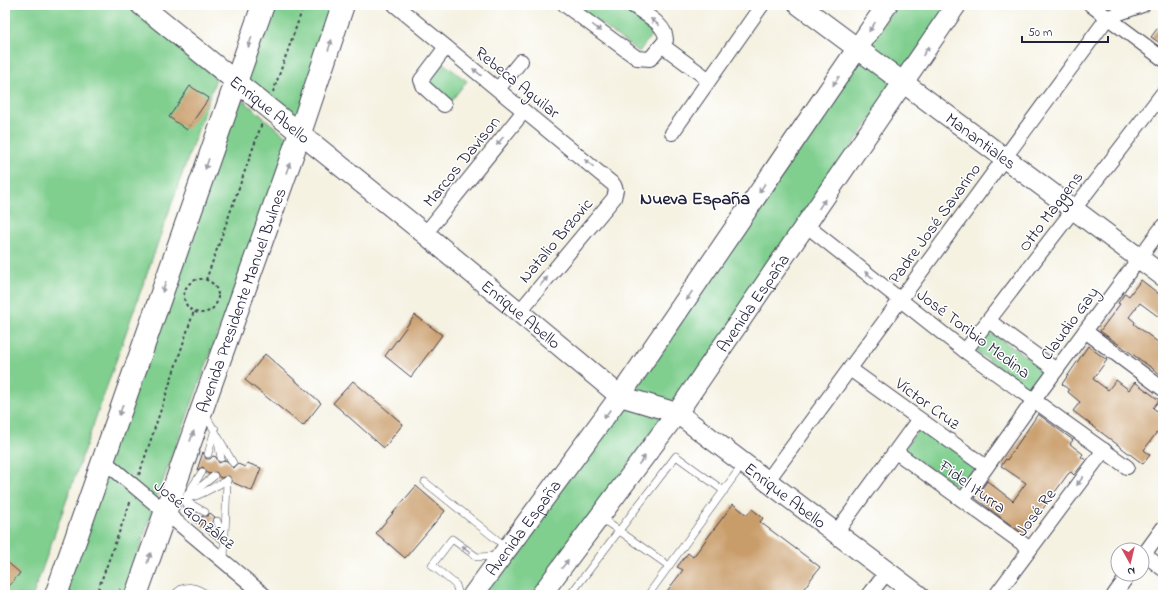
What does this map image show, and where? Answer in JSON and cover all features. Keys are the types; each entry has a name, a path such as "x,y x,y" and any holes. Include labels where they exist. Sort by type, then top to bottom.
{"main road":[{"name":"Enrique Abello","path":"142,5 520,311 620,396 678,413 768,480 835,534 918,595"},
{"path":"56,595 263,5"},
{"name":"Avenida Presidente Manuel Bulnes","path":"139,594 172,504 202,409 300,134 343,5"},
{"name":"Manantiales","path":"799,5 1163,276"},
{"name":"Avenida España","path":"472,595 620,396 887,5"},
{"name":"Avenida España","path":"541,595 678,413 807,226 956,5"}],"street":[{"name":"Rebeca Aguilar","path":"395,5 612,182 616,190"},
{"path":"565,5 640,59 650,59 663,46 666,38 663,29 632,5"},
{"path":"672,133 762,5"},
{"path":"1090,5 1163,59"},
{"path":"1108,17 1143,5"},
{"name":"Padre José Savarino","path":"768,480 1108,17"},
{"path":"663,46 709,80"},
{"path":"444,105 424,87 421,80 446,47"},
{"path":"498,89 521,61"},
{"name":"Otto Maggens","path":"965,350 989,321 1163,93"},
{"name":"Marcos Davison","path":"425,234 524,110"},
{"name":"Natalio Brzovic","path":"520,311 614,198 616,190"},
{"name":"José Toribio Medina","path":"807,226 899,300 965,350 1127,467"},
{"name":"Claudio Gay","path":"963,500 1034,400 1163,226"},
{"path":"989,321 1056,370"},
{"path":"1085,331 1163,389"},
{"name":"Víctor Cruz","path":"850,369 986,466"},
{"path":"835,534 919,419"},
{"name":"José Re","path":"996,595 1104,450"},
{"name":"Fidel Iturra","path":"896,452 1030,549"},
{"name":"José González","path":"103,460 135,488 172,504 224,562 264,595"},
{"path":"1150,546 1163,528"},
{"path":"1150,561 1163,569"},
{"path":"869,595 888,572"},
{"path":"1114,595 1123,582"}],"lane":[{"path":"202,409 215,429 233,463"},
{"path":"208,454 215,429"},
{"path":"215,429 221,458"},
{"path":"570,595 676,456 724,491"},
{"path":"648,595 744,463"},
{"path":"172,504 202,472"},
{"path":"172,504 214,476"},
{"path":"172,504 198,495 227,480 224,562"},
{"path":"425,482 505,552"},
{"path":"172,504 205,512"},
{"path":"172,504 198,520"},
{"path":"600,517 669,566"},
{"path":"217,521 225,541"},
{"path":"210,530 225,541"},
{"path":"459,595 456,585 432,565 452,539 477,557 505,552"},
{"path":"174,595 186,587 199,589 207,595"}],"path":[{"path":"206,280 304,5"},
{"path":"195,280 206,280 211,282 217,291 217,301 214,306 205,312 194,311 186,303 185,292 190,283 195,280"},
{"path":"96,595 135,488 194,311"}],"green space":[{"path":"5,5 105,5 135,8 218,73 33,595 5,595"},
{"path":"271,5 337,5 297,122 245,77"},
{"path":"575,5 621,5 655,30 639,52"},
{"path":"896,5 948,5 676,406 634,392"},
{"path":"443,63 467,81 451,101 427,83"},
{"path":"236,94 290,140 157,497 124,595 58,595"},
{"path":"989,331 1044,369 1031,390 973,349"},
{"path":"631,409 663,416 535,595 481,595 620,411"},
{"path":"920,427 977,465 961,489 903,451"}],"building":[{"path":"1163,21 1163,45 1151,37"},
{"path":"190,86 209,98 187,130 169,117"},
{"path":"1141,280 1163,297 1163,320 1140,303 1129,317 1135,322 1134,324 1163,346 1163,376 1100,331 1120,304 1118,303 1125,293 1129,296"},
{"path":"415,315 442,335 411,377 385,356"},
{"path":"1088,346 1107,360 1093,379 1108,390 1116,380 1129,390 1135,382 1159,400 1153,408 1163,415 1163,427 1159,433 1157,432 1144,450 1150,455 1143,464 1073,411 1080,402 1068,392 1069,390 1062,384"},
{"path":"265,354 321,403 303,426 245,380"},
{"path":"353,381 403,424 384,448 333,403"},
{"path":"1038,414 1073,440 1070,444 1083,454 1081,457 1086,460 1074,475 1071,472 1068,474 1024,535 975,498 987,481 1013,501 1026,483 1001,466 1006,459 1007,460"},
{"path":"203,452 206,459 210,459 213,456 216,457 219,463 226,460 233,468 238,464 245,467 247,463 261,468 252,491 232,482 229,476 220,478 216,472 208,474 203,467 197,470"},
{"path":"416,486 445,511 405,558 376,533"},
{"path":"733,504 747,515 752,509 763,518 760,522 820,567 799,595 664,595 683,570 677,567 688,553 693,557"},
{"path":"210,513 215,517 212,521 213,526 208,525 205,529 200,525 203,522 202,516 207,516"},
{"path":"5,560 20,573 5,591"}],"district":[{"name":"Nueva España","path":"695,198"}]}
